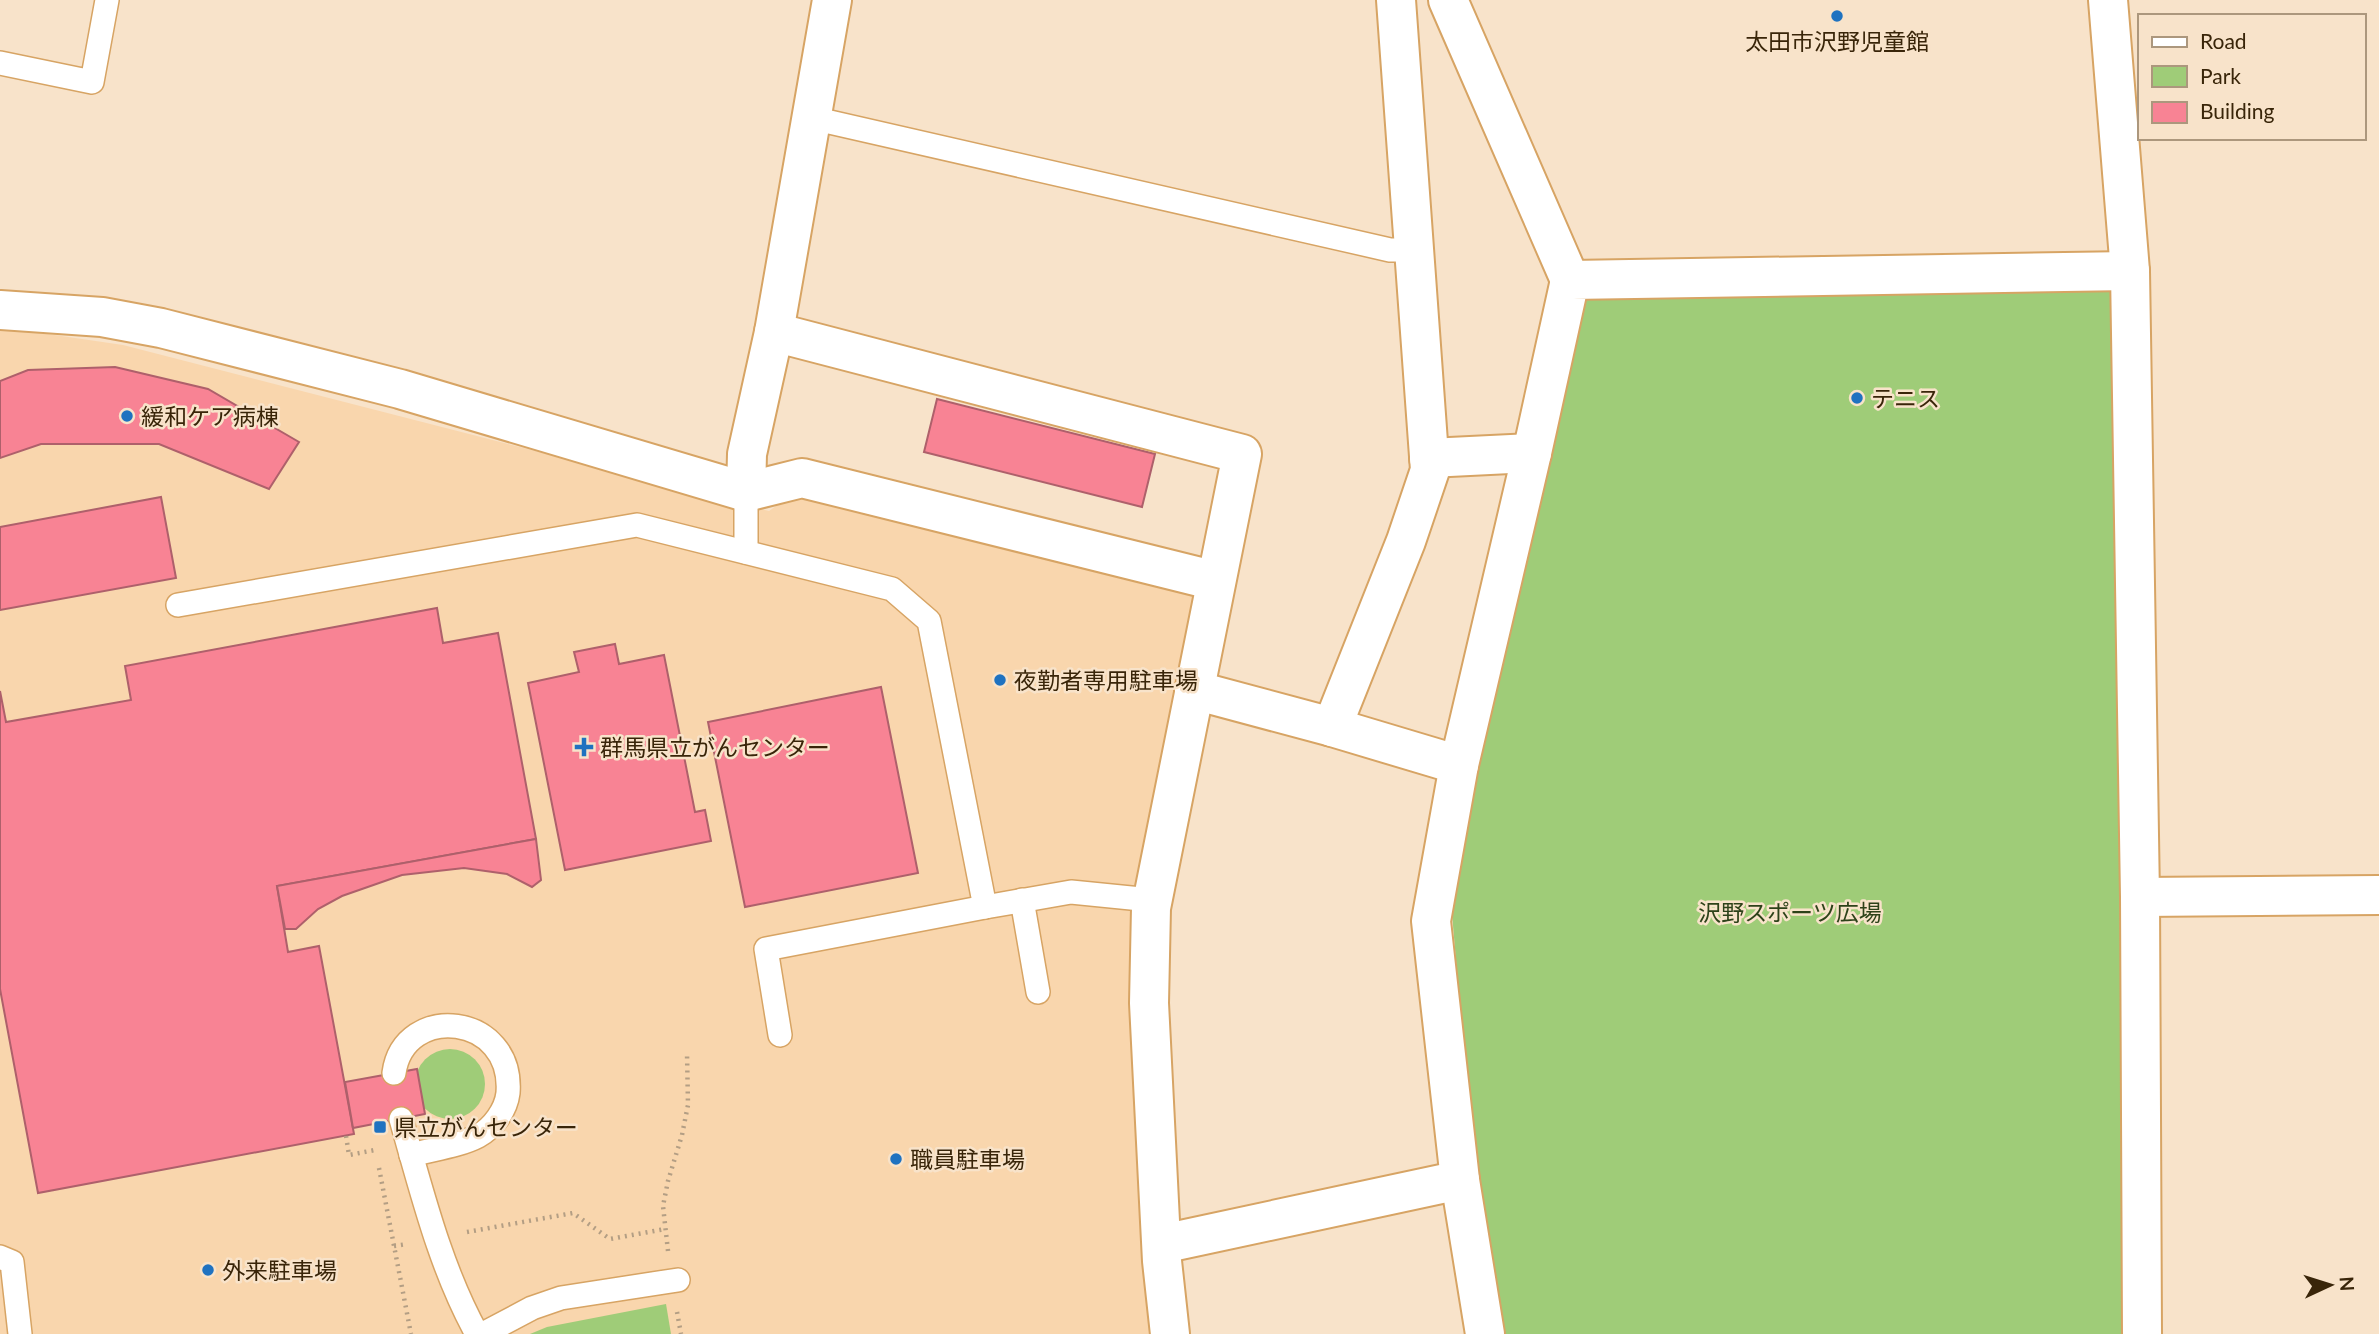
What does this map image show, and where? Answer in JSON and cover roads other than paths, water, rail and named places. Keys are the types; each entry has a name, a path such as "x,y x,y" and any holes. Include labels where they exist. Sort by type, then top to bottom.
{"street":[{"path":"746,492 747,454 774,332 832,0"},
{"path":"1332,727 1406,541 1430,470 1396,0"},
{"path":"1448,0 1570,279 1460,765 1431,921 1460,1180 1485,1334"},
{"path":"2108,0 2130,271 2140,897 2142,1334"},
{"path":"1570,279 2130,271"},
{"path":"0,310 102,317 161,328 400,389 746,492 802,478 1216,581"},
{"path":"774,332 1242,454 1151,908 1149,1003 1161,1244 1170,1334"},
{"path":"1429,458 1532,453"},
{"path":"1194,690 1460,765"},
{"path":"2140,897 2379,895"},
{"path":"1161,1244 1460,1180"}],"lane":[{"path":"0,62 92,82 107,0"},
{"path":"812,118 1390,250 1414,250"},
{"path":"746,492 746,552"},
{"path":"178,605 637,525 892,589 929,621 985,907"},
{"path":"780,1035 766,949 1071,892 1141,899 1151,908"},
{"path":"1022,900 1038,992"},
{"path":"394,1073 404,1048 416,1036 430,1029 451,1025 472,1029 490,1041 503,1058 509,1079 507,1101 502,1111 496,1121 479,1135 411,1155"},
{"path":"401,1119 436,1238 458,1299 477,1334"},
{"path":"0,1257 12,1262 20,1334"},
{"path":"483,1334 532,1308 561,1298 675,1280"}],"place":[{"name":"太田市沢野児童館","path":"1837,16"},
{"name":"テニス","path":"1857,398"},
{"name":"緩和ケア病棟","path":"127,416"},
{"name":"夜勤者専用駐車場","path":"1000,680"},
{"name":"群馬県立がんセンター","path":"584,747"},
{"name":"県立がんセンター","path":"380,1127"},
{"name":"職員駐車場","path":"896,1159"},
{"name":"外来駐車場","path":"208,1270"}],"park label":[{"name":"沢野スポーツ広場","path":"1790,912"}]}
